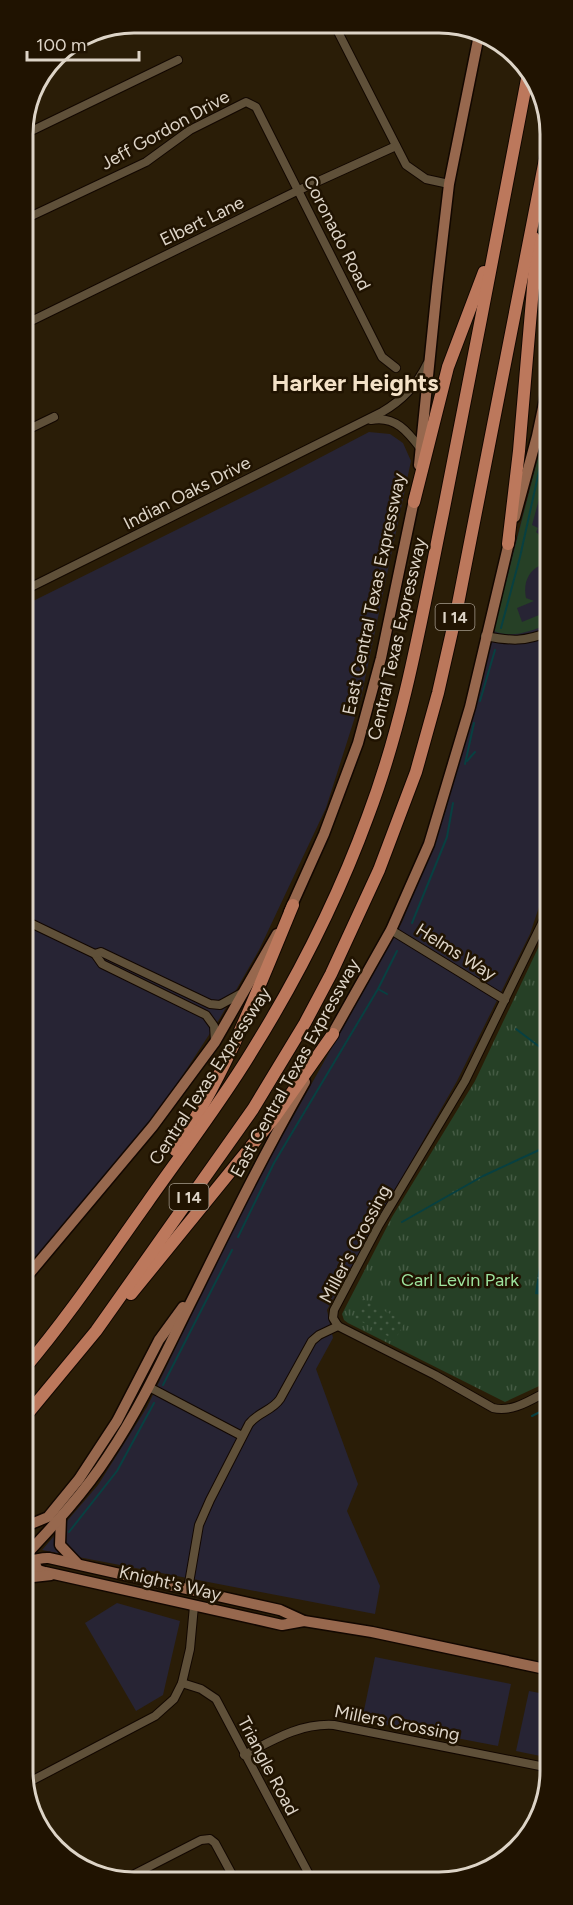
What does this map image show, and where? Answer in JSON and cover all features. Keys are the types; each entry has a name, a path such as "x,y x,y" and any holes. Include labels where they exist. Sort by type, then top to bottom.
{"highway":[{"name":"Central Texas Expressway","path":"33,1357 60,1324 252,1052 311,946 369,816 393,743 407,689 526,84"},
{"name":"I 14","path":"33,1407 96,1331 253,1109 305,1023 380,870 416,772 438,693 456,614 540,187"},
{"path":"508,544 519,451 536,253 533,224"},
{"path":"414,502 448,368 496,240"},
{"path":"118,1243 123,1225 197,1116 216,1080 247,1015 293,905"},
{"path":"96,1331 110,1322 242,1159 333,1034"}],"main road":[{"name":"East Central Texas Expressway","path":"33,1269 153,1126 215,1042 293,905 324,834 361,733 381,658 414,502 450,184 478,41"},
{"name":"East Central Texas Expressway","path":"33,1552 108,1456 149,1387 264,1153 391,930 432,833 470,707 485,636 540,422"},
{"path":"33,1523 48,1517 79,1479 117,1421 159,1340 195,1293"},
{"path":"60,1518 60,1545 80,1565"},
{"name":"Knight's Way","path":"33,1559 43,1557 280,1610 304,1621 372,1632 540,1668"},
{"name":"Knight's Way","path":"33,1565 38,1569 58,1575 194,1606 282,1624 304,1621"},
{"path":"33,1577 58,1575"},
{"path":"194,1606 198,1600 234,1607 249,1603"}],"street":[{"path":"339,33 406,165 426,179 450,184"},
{"path":"33,130 178,60"},
{"name":"Jeff Gordon Drive","path":"33,215 146,162 190,130 246,102 256,106"},
{"name":"Coronado Road","path":"256,106 382,357 396,368"},
{"name":"Elbert Lane","path":"33,320 299,190 396,146"},
{"name":"Indian Oaks Drive","path":"33,586 395,405 420,379 431,354"},
{"path":"33,427 54,417"},
{"path":"364,422 380,418 393,422 405,429 421,449"},
{"path":"485,636 513,641 540,635"},
{"path":"33,924 96,954 102,964 206,1015 214,1026 215,1042"},
{"name":"Miller's Crossing","path":"540,928 465,1081 383,1217 333,1310 333,1318 338,1326 435,1375 493,1408 511,1409 540,1395"},
{"name":"Helms Way","path":"391,930 505,1000"},
{"path":"96,954 101,952 210,1005 220,1005 243,992"},
{"path":"188,1589 199,1525 242,1436 254,1417 276,1405 312,1341 338,1326"},
{"path":"149,1387 242,1436"},
{"path":"34,1778 120,1734 167,1707 174,1700 182,1683 190,1649 194,1606"},
{"name":"Triangle Road","path":"182,1683 201,1689 216,1699 308,1872"},
{"name":"Millers Crossing","path":"244,1755 307,1725 320,1724 540,1766"},
{"path":"139,1872 201,1840 210,1839 215,1843 231,1872"}],"shaded area":[{"path":"369,432 390,434 403,443 411,461 361,698 326,808 259,950 220,1018 156,1116 33,1260 33,601"},
{"path":"540,450 540,904 530,934 457,1081 327,1310 333,1338 316,1369 358,1484 347,1511 380,1586 375,1614 42,1550 98,1485 147,1407 250,1194 402,922 445,813"},
{"path":"117,1603 180,1621 163,1695 136,1711 85,1623"},
{"path":"375,1657 511,1684 498,1746 362,1720"},
{"path":"529,1691 540,1693 540,1756 516,1751"}],"green space":[{"path":"540,450 540,495 532,525 538,528 536,532 540,536 540,566 530,574 525,587 526,598 534,601 517,608 522,622 540,615 540,627 522,633 508,634 494,631"},
{"name":"Carl Levin Park","path":"540,944 540,1386 505,1402 348,1323 342,1314 392,1217 475,1081"},
{"path":"363,1299 405,1322 395,1340 353,1317"}],"water":[{"path":"539,1266 540,1295 535,1294"}],"waterway":[{"path":"501,628 540,467"},
{"path":"480,701 495,650"},
{"path":"465,764 474,723"},
{"path":"467,761 475,752"},
{"path":"412,923 447,837 453,803"},
{"path":"238,1237 274,1163 378,989 397,951"},
{"path":"378,989 387,994"},
{"path":"516,1029 540,1047"},
{"path":"402,1222 483,1176 540,1150"},
{"path":"363,1218 369,1218"},
{"path":"163,1385 232,1250"},
{"path":"69,1532 117,1471 154,1403"},
{"path":"532,1416 540,1412"}],"district":[{"name":"Harker Heights","path":"355,383"}]}
